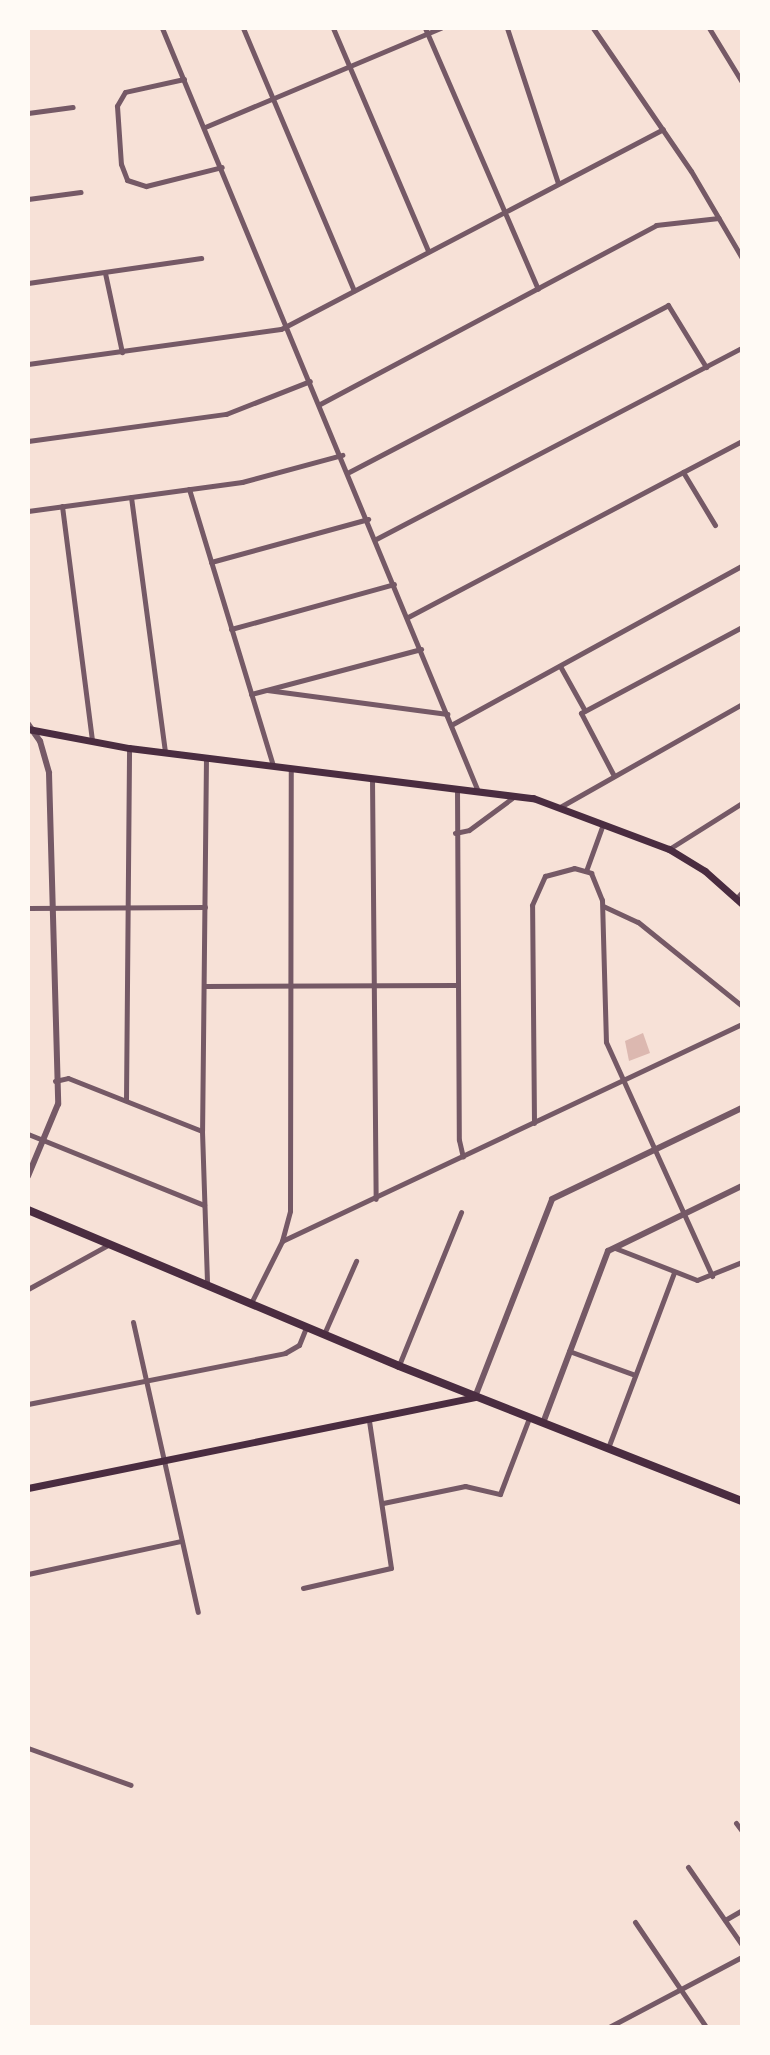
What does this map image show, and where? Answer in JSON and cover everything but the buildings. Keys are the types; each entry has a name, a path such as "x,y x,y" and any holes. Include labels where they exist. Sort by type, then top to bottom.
{"main road":[{"path":"29,727 129,748 515,795 604,822 669,849 740,899"},
{"path":"28,1210 475,1397 742,1501"},
{"path":"28,1488 475,1397"}],"street":[{"path":"162,28 342,455 477,789"},
{"path":"243,28 354,291"},
{"path":"333,28 428,251"},
{"path":"205,127 427,31 441,28"},
{"path":"507,28 558,183"},
{"path":"593,28 663,129 742,258"},
{"path":"709,28 742,82"},
{"path":"427,31 538,289"},
{"path":"184,79 125,92 117,106 121,164 127,180 146,186 222,167"},
{"path":"28,113 73,107"},
{"path":"28,364 287,326 663,129"},
{"path":"28,199 81,192"},
{"path":"320,404 656,225 719,218"},
{"path":"28,283 201,258"},
{"path":"105,273 122,352"},
{"path":"349,472 668,305 706,367"},
{"path":"376,539 742,348"},
{"path":"28,441 226,414 310,381"},
{"path":"408,617 742,441"},
{"path":"28,511 242,482 342,455"},
{"path":"683,472 715,525"},
{"path":"189,489 273,765"},
{"path":"131,497 165,753"},
{"path":"62,506 92,740"},
{"path":"211,562 368,519"},
{"path":"451,725 742,566"},
{"path":"231,629 394,584"},
{"path":"582,714 742,627"},
{"path":"251,694 421,649"},
{"path":"560,666 613,774"},
{"path":"267,690 447,714"},
{"path":"560,807 613,774 742,704"},
{"path":"28,1176 58,1104 54,1081 49,773 29,727"},
{"path":"126,1100 129,748"},
{"path":"206,757 202,1131 207,1285"},
{"path":"251,1303 282,1241 291,1173 291,768"},
{"path":"372,778 376,1199"},
{"path":"457,787 456,985 463,1157"},
{"path":"455,833 469,830 515,795"},
{"path":"669,849 742,803"},
{"path":"586,871 604,822"},
{"path":"534,1123 534,893 550,873 574,868 586,871 597,882 603,906 604,1032 621,1081 712,1276"},
{"path":"603,906 638,922 742,1006"},
{"path":"28,908 205,907"},
{"path":"205,986 456,985"},
{"path":"282,1241 742,1024"},
{"path":"54,1081 68,1078 202,1131"},
{"path":"475,1397 552,1199 742,1108"},
{"path":"28,1134 204,1205"},
{"path":"543,1423 604,1258 615,1248 742,1186"},
{"path":"399,1366 461,1212"},
{"path":"28,1289 110,1244"},
{"path":"615,1248 701,1280 742,1262"},
{"path":"324,1335 356,1261"},
{"path":"608,1448 674,1272"},
{"path":"133,1322 198,1612"},
{"path":"28,1404 285,1353 299,1345 306,1328"},
{"path":"569,1351 635,1375"},
{"path":"303,1588 391,1568 379,1508 383,1503 465,1486 500,1494 529,1418"},
{"path":"369,1421 383,1503"},
{"path":"28,1574 181,1541"},
{"path":"28,1748 131,1785"},
{"path":"736,1823 742,1831"},
{"path":"688,1867 742,1945"},
{"path":"725,1920 742,1910"},
{"path":"635,1922 706,2027"},
{"path":"609,2027 742,1957"}],"shaded area":[{"path":"643,1033 650,1053 629,1061 625,1041"}]}
